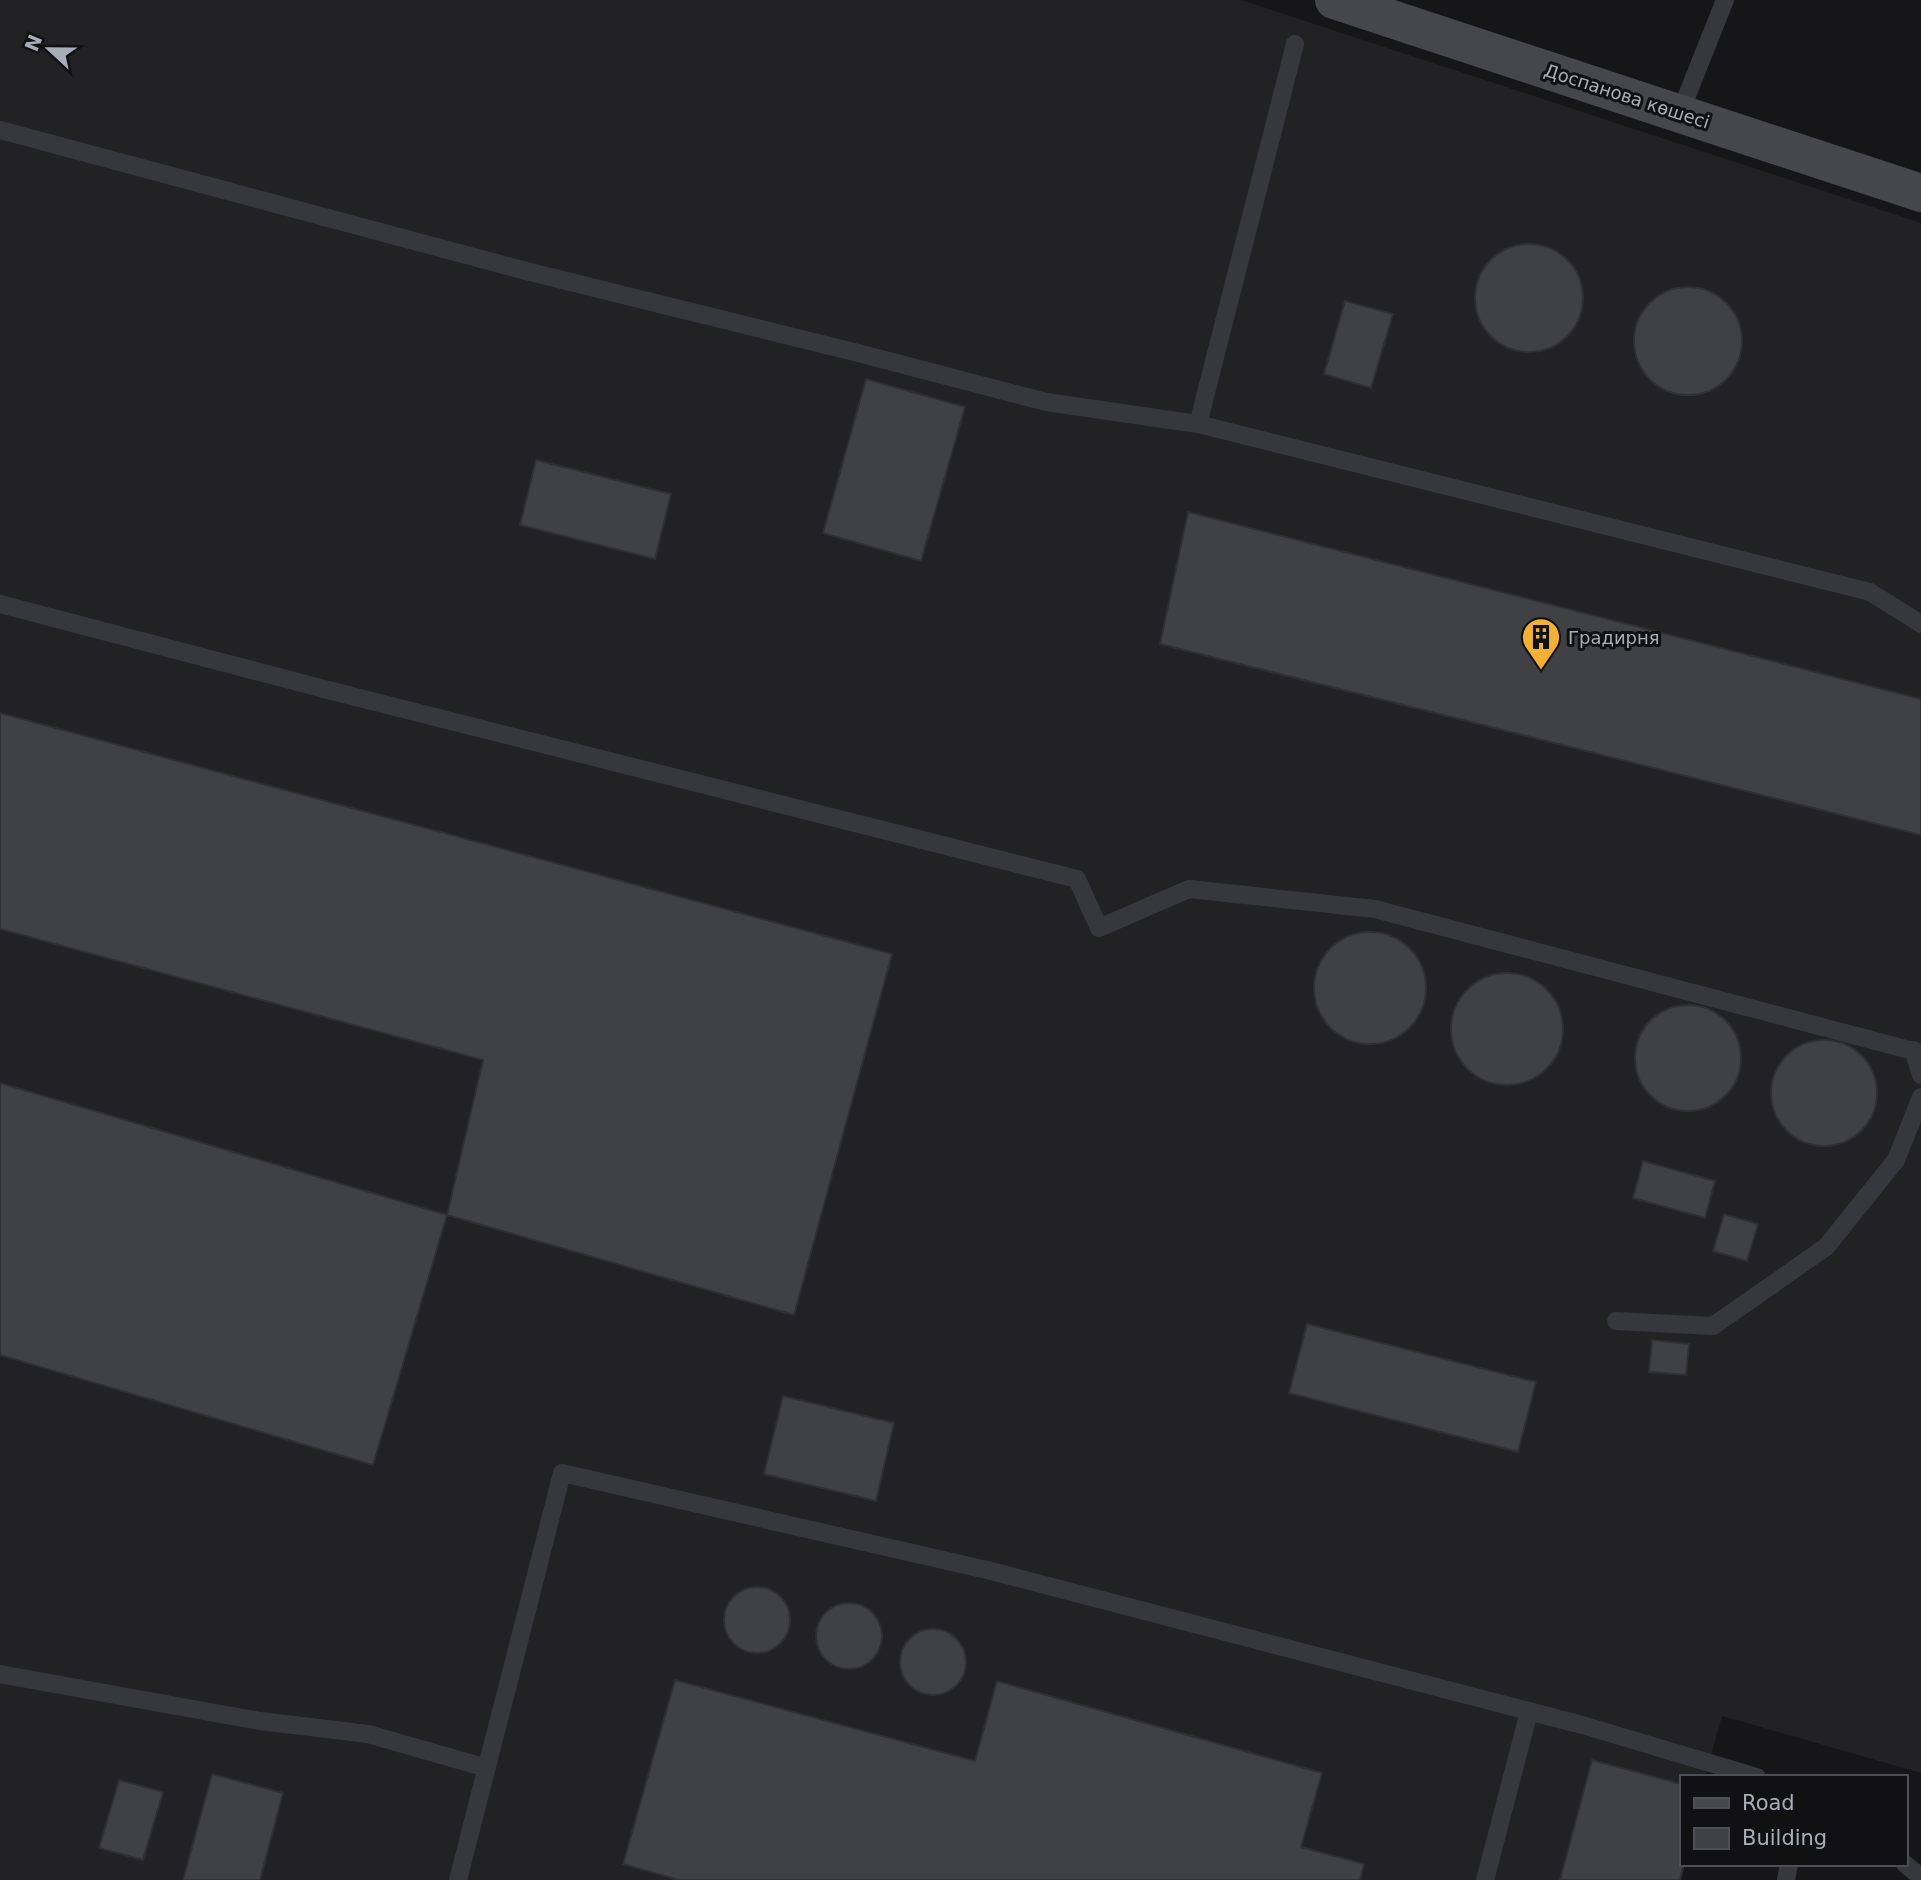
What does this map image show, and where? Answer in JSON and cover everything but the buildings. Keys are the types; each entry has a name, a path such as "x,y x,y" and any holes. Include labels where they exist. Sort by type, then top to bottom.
{"street":[{"name":"Доспанова көшесі","path":"1334,0 1921,192"}],"lane":[{"path":"1680,113 1725,0"},
{"path":"1198,424 1295,44"},
{"path":"0,130 526,271 1046,402 1198,424 1870,592 1921,624"},
{"path":"0,604 1077,879 1099,928 1189,889 1375,909 1917,1051 1921,1075"},
{"path":"1616,1321 1713,1326 1826,1247 1896,1160 1921,1097"},
{"path":"458,1880 562,1473 987,1570 1586,1726 1750,1775"},
{"path":"0,1674 260,1721 369,1734 487,1768"},
{"path":"1485,1880 1529,1712"},
{"path":"1907,1866 1921,1877"}],"shaded area":[{"path":"0,0 1241,0 1921,223 1921,1773 1722,1716 1706,1775 1680,1775 1680,1865 1676,1880 0,1880"}],"place":[{"name":"Градирня","path":"1541,671"}]}
